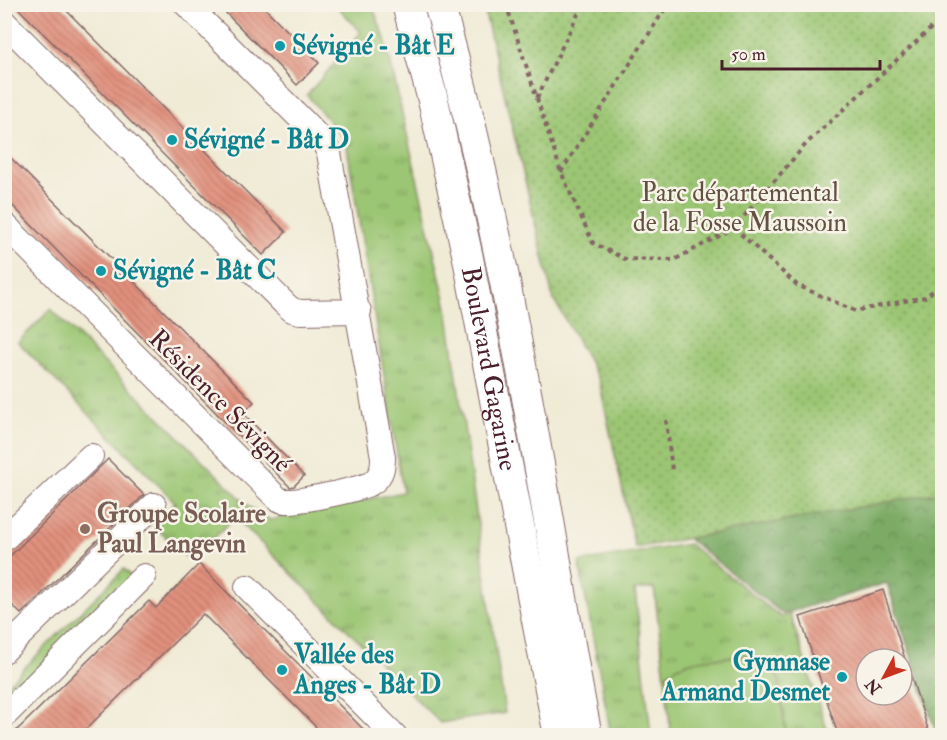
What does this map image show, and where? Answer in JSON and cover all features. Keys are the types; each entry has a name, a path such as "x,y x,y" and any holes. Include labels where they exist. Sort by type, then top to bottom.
{"main road":[{"name":"Boulevard Gagarine","path":"407,4 433,100 468,258 559,735"},
{"name":"Boulevard Gagarine","path":"439,4 462,86 498,249 587,735"}],"street":[{"name":"Résidence Sévigné","path":"4,224 277,498 282,501 359,489 370,485 380,476 383,457 332,164 324,143 186,4"},
{"path":"4,22 292,310 300,312 358,311"},
{"path":"4,538 91,456"},
{"path":"9,636 154,505"},
{"path":"7,707 144,576"},
{"path":"248,587 395,735"}],"path":[{"path":"506,4 561,172 592,243 625,259 674,260 734,228 806,144 942,18"},
{"path":"537,99 583,4"},
{"path":"561,172 668,4"},
{"path":"734,228 797,285 855,310 925,297 942,284"},
{"path":"666,420 672,470"}],"green space":[{"path":"336,5 372,5 385,39 447,308 505,713 440,723 235,517 191,561 154,526 175,502 18,342 51,309 249,507 270,520 403,492 346,141 307,95 361,32"},
{"name":"Parc départemental de la Fosse Maussoin","path":"483,5 942,5 942,492 635,548 599,380 553,298"},
{"path":"942,461 942,735 937,735 914,665 914,647 908,647 887,583 783,614 662,518"},
{"path":"689,544 781,617 790,614 828,733 786,735 776,673 670,671 665,677 654,588 635,590 651,735 611,735 579,562"},
{"path":"124,569 132,577 16,692 5,690 5,687"},
{"path":"747,656 767,664 777,675 786,735 671,735 665,677 673,670 692,661"}],"building":[{"name":"Sévigné - Bât D","path":"14,4 60,4 286,232 263,255"},
{"name":"Sévigné - Bât E","path":"217,4 261,4 319,63 297,85"},
{"name":"Sévigné - Bât C","path":"4,151 254,402 243,413 304,476 294,486 290,487 4,197"},
{"path":"108,459 144,495 21,614 4,597 4,562"},
{"path":"199,564 369,735 324,735 203,614 80,735 12,735 149,601 156,608"},
{"name":"Gymnase Armand Desmet","path":"883,590 901,647 854,647 854,707 914,707 914,686 930,735 838,735 800,617"}],"place":[{"name":"Sévigné - Bât E","path":"280,46"},
{"name":"Sévigné - Bât D","path":"172,140"},
{"name":"Sévigné - Bât C","path":"101,271"},
{"name":"Groupe Scolaire Paul Langevin","path":"85,529"},
{"name":"Vallée des Anges - Bât D","path":"282,670"},
{"name":"Gymnase Armand Desmet","path":"842,677"}]}
